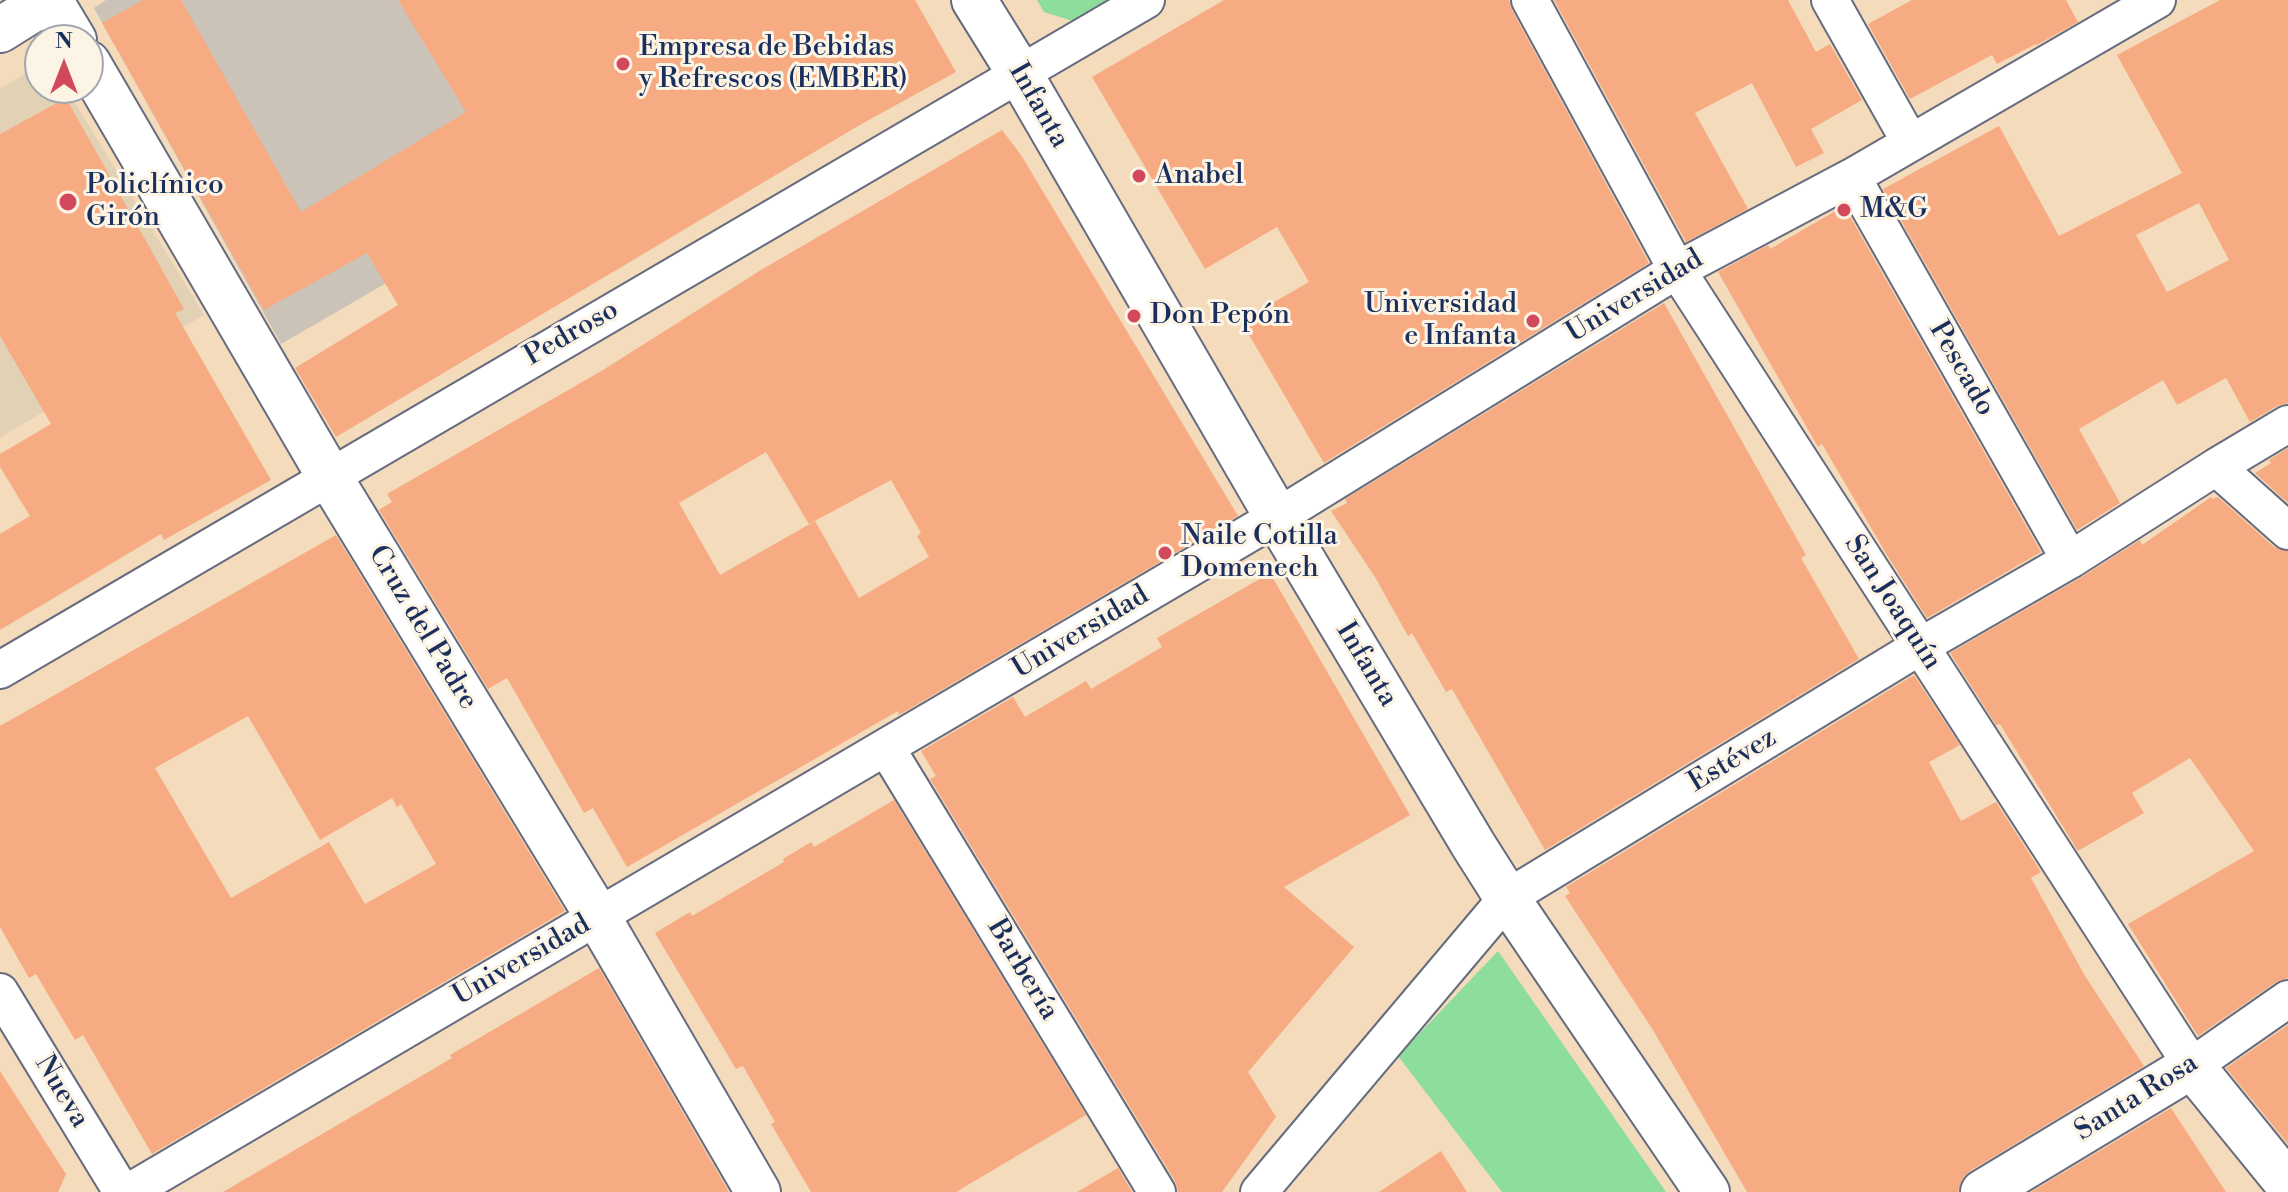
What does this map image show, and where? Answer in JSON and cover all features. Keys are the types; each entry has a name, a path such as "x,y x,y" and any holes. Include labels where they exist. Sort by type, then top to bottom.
{"street":[{"path":"0,30 49,0 64,24"},
{"name":"Infanta","path":"974,0 1277,517 1507,898 1707,1192"},
{"name":"Pedroso","path":"0,670 1146,0"},
{"name":"San Joaquín","path":"1530,0 1677,270 2192,1066 2288,1184"},
{"path":"1830,0 1910,142"},
{"name":"Universidad","path":"129,1192 1277,517 1677,270 1852,177 2134,6"},
{"name":"Cruz del Padre","path":"104,90 329,476 598,917 758,1192"},
{"name":"Pescado","path":"1852,177 2070,560"},
{"name":"Estévez","path":"1259,1192 1507,898 1919,647 2070,560 2288,424"},
{"path":"2216,467 2288,531"},
{"name":"Barbería","path":"887,749 1157,1192"},
{"name":"Nueva","path":"0,992 122,1192"},
{"name":"Santa Rosa","path":"1983,1192 2192,1066 2288,999"}],"shaded area":[{"path":"106,0 875,0 281,344 94,8"},
{"name":"Policlínico Girón","path":"24,75 24,104 76,104 204,315 0,438 0,89"}],"green space":[{"path":"1037,0 1111,0 1076,22 1044,12"},
{"path":"1498,951 1666,1192 1502,1192 1398,1056"}],"building":[{"path":"143,0 181,0 301,212 466,112 398,0 915,0 956,72 858,126 336,437 295,368 398,305 367,253 264,310 102,23"},
{"path":"1224,0 1509,0 1649,263 1324,463 1241,321 1309,282 1277,227 1205,269 1092,77"},
{"path":"1554,0 1788,0 1816,52 1830,44 1862,100 1811,129 1824,153 1796,167 1752,83 1695,113 1748,209 1686,242"},
{"path":"1912,0 2066,0 2078,22 1997,64 1992,55 1910,99 1868,24"},
{"path":"2220,0 2288,0 2288,403 2250,422 2226,378 2177,405 2163,380 2079,429 2120,503 2077,530 1883,189 1999,126 2059,236 2182,173 2117,55","holes":["2199,203 2229,260 2167,292 2136,235"]},
{"path":"55,104 69,104 184,309 175,313 271,480 164,540 161,534 0,630 0,534 30,516 0,467 0,454 51,424 0,336 0,134"},
{"path":"1002,130 1021,155 1238,516 899,715 898,711 627,867 593,808 584,813 507,678 488,689 379,510 392,502 387,494 603,370 761,270","holes":["766,452 809,524 891,480 921,533 917,536 929,557 859,598 815,521 720,575 679,503"]},
{"path":"1844,206 2041,552 1927,618 1822,444 1818,447 1718,272 1768,245 1770,249"},
{"path":"1664,303 1806,555 1801,558 1859,659 1545,850 1452,689 1446,692 1412,633 1408,636 1375,577 1331,511 1347,503 1345,499"},
{"path":"2288,448 2288,503 2255,473"},
{"path":"2211,497 2218,497 2274,547 2288,551 2288,978 2276,982 2198,1036 2128,924 2254,851 2190,758 2132,793 2144,813 2078,851 2000,724 1996,725 1950,653 2140,540 2142,545"},
{"path":"336,535 565,911 152,1154 83,1035 75,1040 36,974 29,978 0,927 0,726","holes":["248,716 320,840 392,798 397,807 401,804 436,864 365,904 329,842 231,898 155,768"]},
{"path":"1270,573 1410,815 1284,887 1354,947 1248,1072 1276,1117 1222,1192 1178,1192 1175,1181 930,779 936,776 921,751 1013,697 1025,717 1086,681 1091,689 1162,647 1157,638"},
{"path":"1914,675 1960,745 1929,762 1961,821 1996,802 2041,872 2031,878 2085,976 2144,1066 1970,1171 1962,1179 1958,1192 1747,1192 1653,1030 1565,896 1570,893 1566,887"},
{"path":"894,800 1086,1115 956,1192 811,1192 771,1124 775,1122 743,1066 736,1069 655,933 690,912 692,916 784,862 783,859 811,842 814,847"},
{"path":"599,968 729,1192 223,1192 452,1058 450,1055"},
{"path":"2288,1025 2288,1144 2226,1068"},
{"path":"0,1071 66,1174 58,1192 0,1192"},
{"path":"2171,1108 2226,1192 2031,1192"},
{"path":"1441,1151 1467,1192 1379,1192"},
{"path":"1118,1168 1132,1192 1077,1192"}],"place":[{"name":"Empresa de Bebidas y Refrescos (EMBER)","path":"623,64"},
{"name":"Anabel","path":"1139,176"},
{"name":"Policlínico Girón","path":"68,202"},
{"name":"M&G","path":"1844,210"},
{"name":"Don Pepón","path":"1134,316"},
{"name":"Universidad e Infanta","path":"1533,321"},
{"name":"Naile Cotilla Domenech","path":"1165,553"}]}
